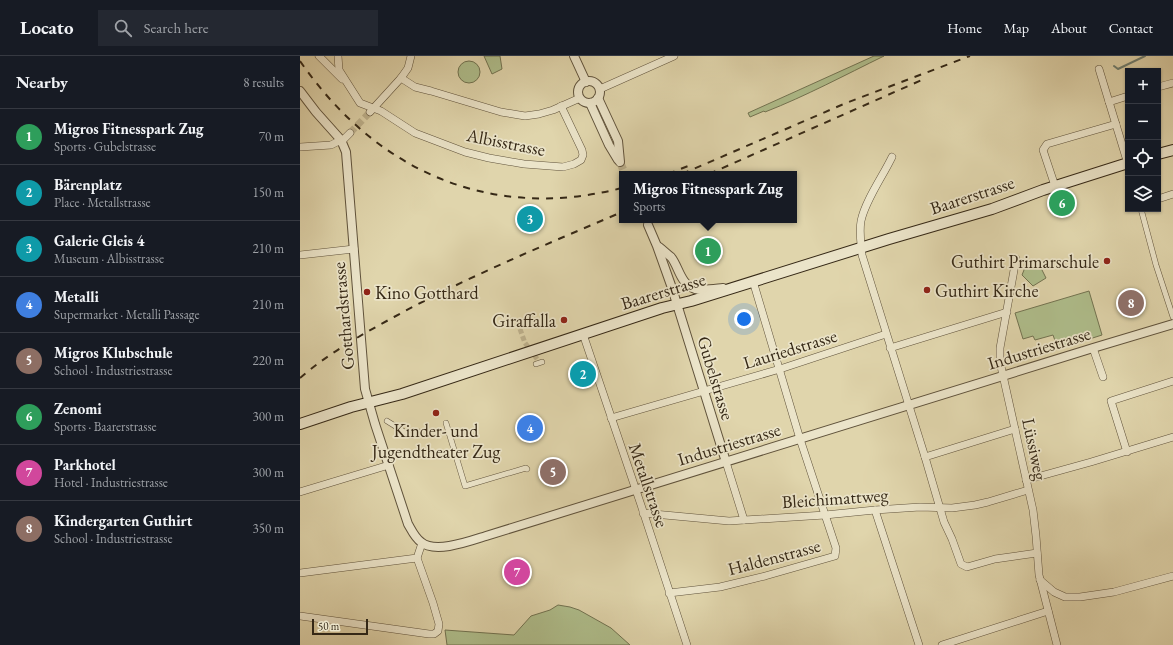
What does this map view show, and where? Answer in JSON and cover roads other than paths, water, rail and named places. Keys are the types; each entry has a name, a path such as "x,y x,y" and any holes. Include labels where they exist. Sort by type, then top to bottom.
{"main road":[{"path":"1161,153 1173,150"},
{"name":"Baarerstrasse","path":"300,424 677,304 992,209 1055,186 1125,164"}],"street":[{"path":"319,56 340,78 347,83"},
{"path":"338,56 339,70 347,83"},
{"path":"372,110 401,78 408,68 411,56"},
{"path":"574,56 586,82"},
{"path":"600,89 674,56"},
{"path":"1099,69 1125,153"},
{"path":"401,78 415,87 500,112 525,116 553,110 580,98"},
{"path":"589,81 596,83 600,89 598,98 594,102 585,102 580,98 580,86 586,82 589,81"},
{"name":"Albisstrasse","path":"347,83 360,103 372,110 381,110 415,133 465,152 524,164 563,167 581,160 583,155 582,150 561,106"},
{"path":"1161,87 1173,83"},
{"name":"Gotthardstrasse","path":"300,91 316,112 342,141 346,152 365,384 375,424 408,524 414,536 422,543"},
{"path":"1109,102 1125,97"},
{"path":"590,103 609,145 620,162 618,141 598,98"},
{"path":"1055,186 1043,150 1047,144 1116,124"},
{"path":"300,147 331,145 342,141 350,133"},
{"path":"892,157 866,206 861,220 860,232 862,255 944,522 961,564 967,567 995,558 1037,553"},
{"path":"1161,198 1173,194"},
{"path":"1142,212 1156,264 1173,317"},
{"name":"Gubelstrasse","path":"648,225 657,246 677,304 744,520"},
{"name":"Gubelstrasse","path":"657,246 672,258 680,276 687,284 694,288 703,290 733,288"},
{"path":"300,255 354,249"},
{"name":"Lüssiweg","path":"1016,259 1000,348 1000,362 1033,510 1040,580 1057,645"},
{"name":"Haldenstrasse","path":"669,593 720,586 765,576 836,556 836,548 800,439 754,281"},
{"path":"890,348 1007,312"},
{"name":"Industriestrasse","path":"422,543 429,547 436,547 456,544 486,536 1173,324"},
{"name":"Metallstrasse","path":"583,334 687,645"},
{"name":"Lauriedstrasse","path":"611,418 780,369 886,334"},
{"path":"1093,348 1103,377"},
{"path":"1126,452 1111,401 1173,380"},
{"path":"387,421 411,436 419,432"},
{"path":"446,423 465,486 526,468 527,469"},
{"path":"925,457 1015,429"},
{"path":"1026,480 1092,462 1173,437"},
{"path":"300,492 389,465"},
{"name":"Bleichimattweg","path":"643,513 729,521 920,507 952,508 988,502 1028,490"},
{"path":"875,510 918,645"},
{"path":"300,616 434,634 438,631 439,624 418,558 422,543"},
{"path":"300,573 418,558"},
{"path":"1040,580 1054,592 1065,597 1080,597 1114,592 1173,576"},
{"path":"942,645 1048,611"}],"waterway":[{"path":"1114,66 1118,69 1145,56"}],"tunnel":[{"path":"350,133 370,112"},
{"path":"620,162 624,171"},
{"path":"520,329 525,343 540,363"}],"railway":[{"path":"689,171 846,103 970,56"},
{"path":"300,61 330,99 364,132 400,158 440,178 482,192 527,198 573,197 619,189"},
{"path":"716,171 924,79"},
{"path":"676,171 688,166"},
{"path":"300,378 322,360 346,345 422,302 506,262 619,213"}],"place":[{"name":"Zenomi","path":"1062,203"},
{"name":"Galerie Gleis 4","path":"530,219"},
{"name":"Migros Fitnesspark Zug","path":"708,251"},
{"name":"Guthirt Primarschule","path":"1107,261"},
{"name":"Guthirt Kirche","path":"927,290"},
{"name":"Kino Gotthard","path":"367,292"},
{"name":"Kindergarten Guthirt","path":"1131,303"},
{"name":"Giraffalla","path":"564,320"},
{"name":"Bärenplatz","path":"583,374"},
{"name":"Kinder- und Jugendtheater Zug","path":"436,413"},
{"name":"Metalli","path":"530,428"},
{"name":"Migros Klubschule","path":"553,472"},
{"name":"Parkhotel","path":"517,572"}]}
